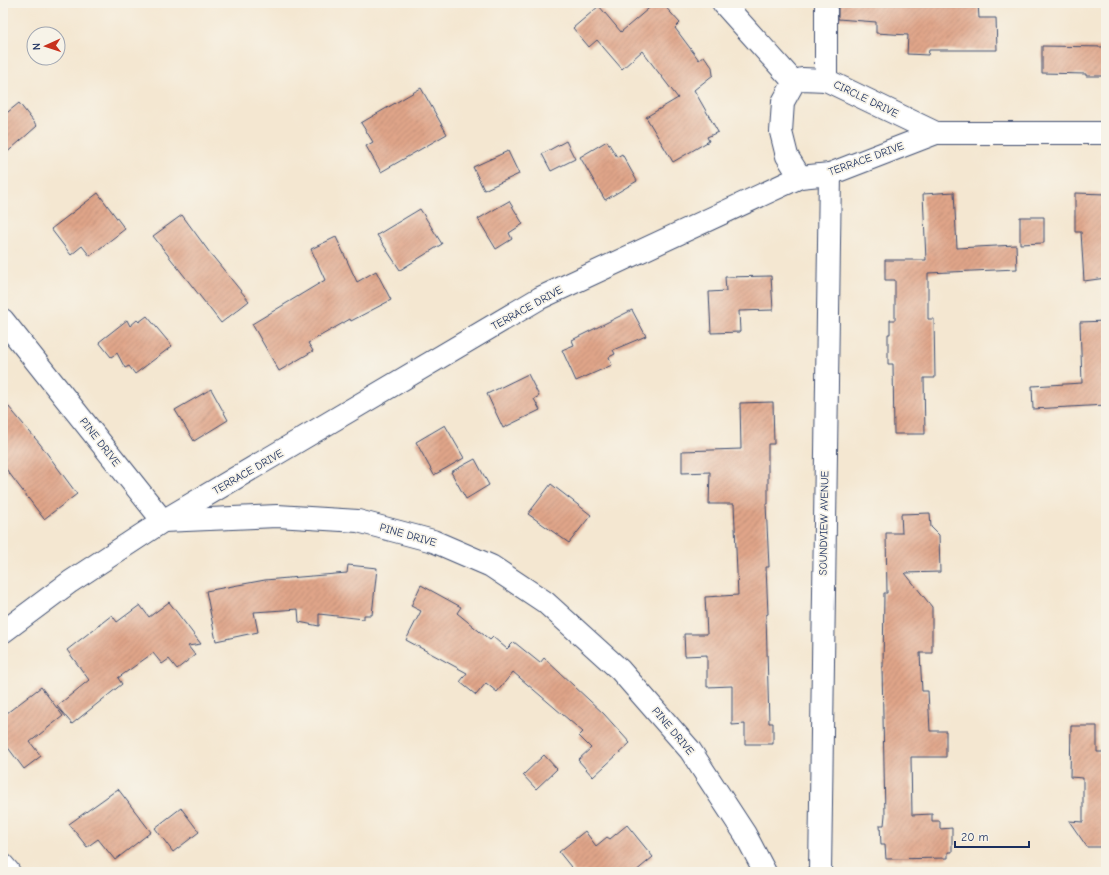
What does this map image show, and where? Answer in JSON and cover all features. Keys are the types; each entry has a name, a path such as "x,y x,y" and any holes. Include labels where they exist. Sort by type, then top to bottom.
{"street":[{"path":"723,3 794,82 783,102 781,132 787,156 800,177"},
{"path":"826,3 826,80"},
{"name":"CIRCLE DRIVE","path":"794,82 802,79 826,80 936,133"},
{"name":"TERRACE DRIVE","path":"3,632 70,582 163,521 540,298 800,177 830,174 936,133 1106,133"},
{"name":"SOUNDVIEW AVENUE","path":"820,872 830,174"},
{"name":"PINE DRIVE","path":"3,320 163,521 277,516 358,521 433,541 492,566 545,602 620,670 690,750 745,834 765,872"},
{"path":"3,865 8,872"}],"building":[{"path":"655,3 662,3 680,23 675,28 699,60 704,56 712,67 713,75 694,90 718,132 707,137 709,141 673,162 646,117 678,98 642,51 622,69 597,40 589,47 573,28 599,6 621,32"},
{"path":"838,3 978,3 979,18 996,18 997,50 929,50 928,55 907,54 908,35 876,33 876,22 838,19"},
{"path":"1042,46 1106,47 1106,76 1042,73"},
{"path":"421,88 447,134 381,172 366,146 373,142 361,123"},
{"path":"19,103 37,126 3,156 3,116"},
{"path":"566,141 575,159 551,171 542,154"},
{"path":"607,141 617,157 622,154 637,181 605,200 580,157"},
{"path":"508,151 519,174 484,190 473,167"},
{"path":"954,192 957,248 1016,245 1017,269 928,273 928,319 934,319 935,378 924,378 925,434 894,434 893,364 888,364 888,334 890,334 890,320 895,320 895,280 885,280 885,260 926,260 923,194"},
{"path":"98,193 125,229 90,256 82,246 71,255 51,229"},
{"path":"1075,193 1106,194 1106,278 1084,281 1081,232 1075,232"},
{"path":"509,201 523,224 509,233 512,239 496,249 478,219"},
{"path":"420,209 442,244 400,270 377,235"},
{"path":"182,215 210,253 249,301 221,323 153,236"},
{"path":"1020,217 1044,217 1044,243 1020,244"},
{"path":"336,237 357,282 376,271 391,300 351,321 350,319 308,343 313,351 279,371 252,324 325,280 311,249"},
{"path":"771,276 773,310 739,311 740,332 711,333 709,292 726,291 725,277"},
{"path":"632,310 646,336 613,350 615,354 609,357 612,365 576,381 562,350 574,345 572,340"},
{"path":"147,316 172,346 135,374 129,366 125,368 117,353 111,357 99,342 127,320 130,326 137,320 139,322"},
{"path":"1106,321 1106,405 1033,409 1032,386 1082,383 1080,322"},
{"path":"528,374 539,396 534,399 540,410 503,428 487,394"},
{"path":"211,389 228,420 194,441 175,410"},
{"path":"3,400 40,444 77,494 44,519 3,465"},
{"path":"773,402 774,444 768,444 768,504 766,504 769,567 766,567 768,614 766,615 769,723 773,723 773,744 745,744 745,724 732,725 732,686 707,687 707,655 685,656 684,634 707,634 705,597 738,595 734,504 709,504 710,472 682,473 682,451 741,449 740,403"},
{"path":"445,425 464,458 434,475 416,442"},
{"path":"475,459 489,485 466,499 451,472"},
{"path":"551,484 591,515 569,543 528,514"},
{"path":"930,513 931,527 939,535 940,572 905,573 932,607 932,653 920,653 922,691 928,691 930,731 946,731 946,757 911,757 912,815 932,814 932,821 940,821 940,829 952,828 952,852 948,852 948,858 886,859 885,845 881,845 880,825 884,825 885,815 882,667 884,593 887,593 886,533 902,533 901,514"},
{"path":"348,565 377,568 372,615 364,615 364,619 319,614 319,626 299,622 298,609 254,612 258,632 216,641 206,591 265,580 347,573"},
{"path":"421,585 461,607 457,613 490,640 493,637 507,649 514,642 540,663 544,658 604,714 630,743 593,777 578,760 591,748 579,736 583,732 513,672 497,692 486,683 476,695 460,682 467,673 406,640 421,611 411,606"},
{"path":"169,602 201,644 188,646 195,655 177,669 169,659 162,664 153,653 118,678 122,684 72,724 57,706 89,680 67,650 112,615 117,622 140,605 149,617"},
{"path":"41,687 63,716 30,742 41,756 24,769 3,741 3,716"},
{"path":"1071,726 1097,726 1097,752 1106,752 1106,847 1087,847 1069,821 1083,822 1083,778 1070,777"},
{"path":"544,755 557,769 536,789 523,775"},
{"path":"118,789 151,832 115,860 98,839 87,847 69,824"},
{"path":"181,808 199,832 173,852 155,828"},
{"path":"627,825 653,857 635,872 575,872 559,852 585,831 596,846 607,837 610,839"}]}
